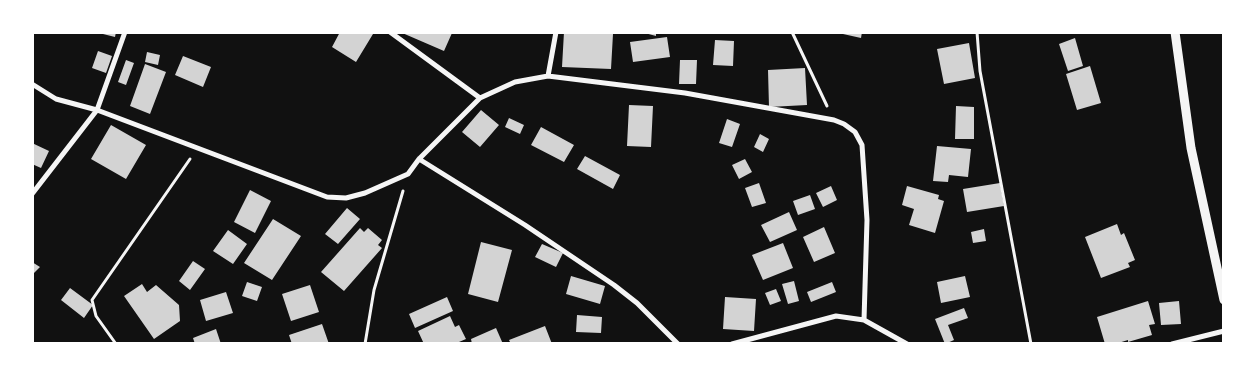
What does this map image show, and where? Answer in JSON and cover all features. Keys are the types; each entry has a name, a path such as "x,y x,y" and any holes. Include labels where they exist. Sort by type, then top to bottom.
{"street":[{"path":"32,194 97,110 125,32"},
{"path":"390,32 480,98"},
{"path":"548,76 556,32"},
{"path":"1175,32 1191,148 1224,300"},
{"path":"32,84 56,99 97,110 327,197 346,198 365,193 408,174 420,159 480,98 515,82 548,76 685,93 834,120 855,132 862,145 867,220 864,320"},
{"path":"420,159 525,225 614,285 637,303 678,344"},
{"path":"732,344 836,316 864,320 907,344"},
{"path":"1172,344 1224,330"}],"path":[{"path":"792,32 834,120"},
{"path":"977,32 980,71 1032,344"},
{"path":"116,344 96,316 92,300 198,149"},
{"path":"365,344 374,290 408,174"}],"building":[{"path":"95,32 116,32 115,37"},
{"path":"340,32 370,32 373,34 356,62 332,47"},
{"path":"400,32 450,32 452,33 444,51"},
{"path":"564,32 613,34 611,69 562,67"},
{"path":"641,32 656,32 656,36"},
{"path":"834,32 862,32 861,38"},
{"path":"667,37 670,57 633,62 630,42"},
{"path":"1075,38 1083,66 1068,71 1059,44"},
{"path":"715,40 734,41 733,66 713,65"},
{"path":"969,43 975,78 944,84 937,49"},
{"path":"98,51 112,56 106,73 92,68"},
{"path":"147,52 160,55 158,65 145,62"},
{"path":"183,56 211,67 203,87 175,75"},
{"path":"126,60 134,63 126,85 118,82"},
{"path":"680,60 697,60 696,84 679,84"},
{"path":"145,64 166,72 150,114 130,106"},
{"path":"1090,66 1101,103 1077,110 1066,74"},
{"path":"805,68 807,105 769,107 768,70"},
{"path":"629,105 653,106 651,147 627,146"},
{"path":"956,106 974,107 974,139 955,139"},
{"path":"481,110 499,125 480,147 462,132"},
{"path":"509,118 524,125 520,134 505,127"},
{"path":"727,119 740,124 732,147 719,143"},
{"path":"111,125 146,145 126,179 91,159"},
{"path":"541,127 574,145 564,162 531,145"},
{"path":"760,134 769,139 763,152 754,147"},
{"path":"32,143 49,151 41,168 32,164"},
{"path":"937,146 971,149 968,177 949,175 948,182 933,181"},
{"path":"585,156 620,175 613,189 577,169"},
{"path":"745,159 752,172 739,179 732,165"},
{"path":"759,183 766,203 752,207 745,188"},
{"path":"1000,183 1004,206 967,212 963,189"},
{"path":"831,186 837,200 823,207 816,193"},
{"path":"907,186 939,195 938,199 944,201 935,233 909,225 914,209 902,205"},
{"path":"250,190 271,201 255,233 234,222"},
{"path":"810,195 815,209 798,215 793,201"},
{"path":"347,208 360,219 338,244 325,234"},
{"path":"789,212 797,230 770,242 761,225"},
{"path":"273,219 301,236 272,280 244,263"},
{"path":"1117,224 1121,235 1124,233 1135,260 1128,263 1130,267 1101,278 1085,237"},
{"path":"824,227 835,253 814,262 803,237"},
{"path":"360,228 364,232 368,228 382,240 378,245 382,248 344,291 321,272"},
{"path":"984,229 986,241 973,243 971,232"},
{"path":"228,230 247,244 233,264 213,251"},
{"path":"481,242 512,250 498,302 468,294"},
{"path":"783,243 793,268 763,280 752,255"},
{"path":"542,244 563,253 556,267 535,257"},
{"path":"193,261 205,269 190,290 179,281"},
{"path":"32,262 40,267 32,275"},
{"path":"571,276 605,286 600,304 566,294"},
{"path":"965,276 970,297 941,303 937,282"},
{"path":"794,281 799,301 788,304 782,284"},
{"path":"247,282 262,287 257,301 242,296"},
{"path":"832,282 836,292 811,302 807,292"},
{"path":"142,284 147,292 156,285 179,305 180,321 154,339 124,296"},
{"path":"310,285 319,312 291,321 282,294"},
{"path":"70,288 93,305 84,318 61,300"},
{"path":"776,289 781,301 770,305 765,293"},
{"path":"226,292 233,313 206,321 200,300"},
{"path":"447,297 453,311 415,328 409,314"},
{"path":"725,297 756,299 754,331 723,329"},
{"path":"1148,301 1155,324 1149,325 1152,335 1128,342 1128,340 1115,344 1105,344 1097,317"},
{"path":"1179,301 1181,324 1161,325 1159,303"},
{"path":"964,308 968,318 948,325 954,340 945,344 935,319"},
{"path":"577,315 602,317 601,333 576,332"},
{"path":"450,316 455,327 459,325 466,339 459,342 460,344 424,344 418,331"},
{"path":"322,324 329,344 292,344 289,335"},
{"path":"545,326 552,344 511,344 509,340"},
{"path":"496,328 503,344 472,344 471,339"},
{"path":"216,329 221,344 195,344 193,338"}]}
